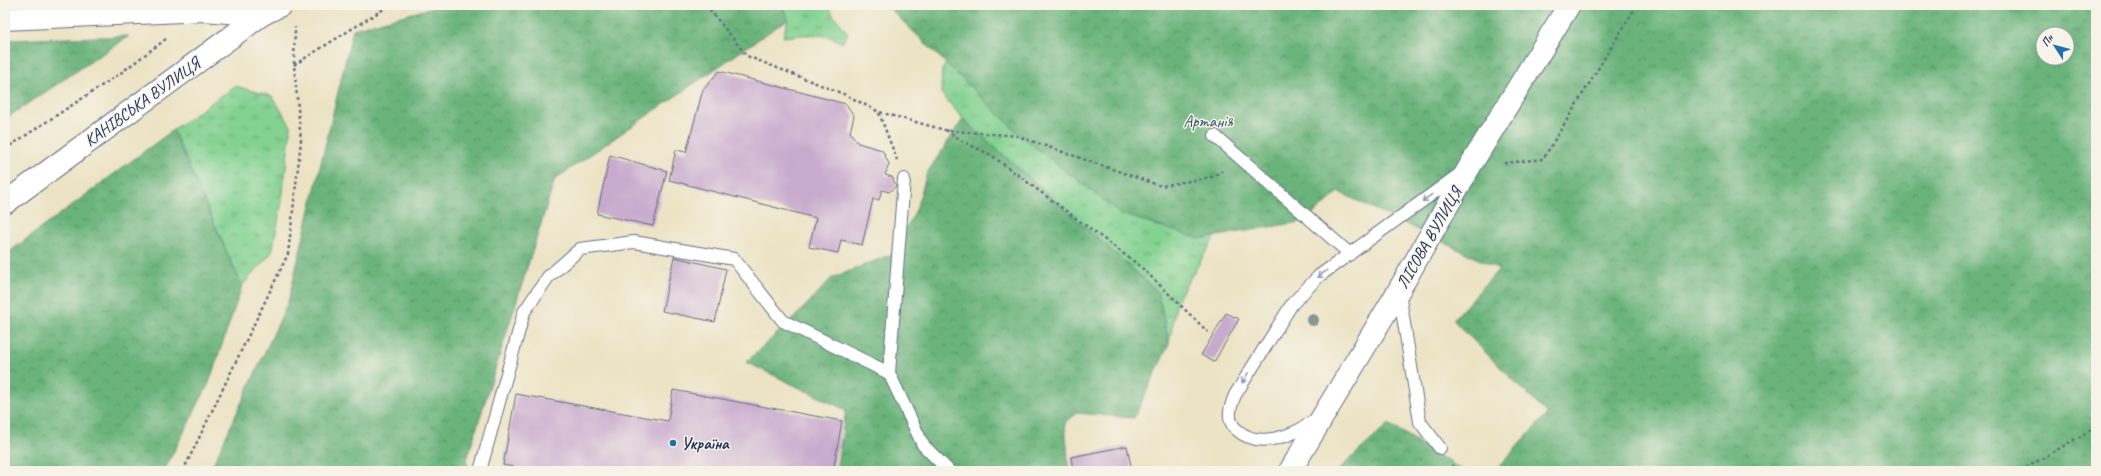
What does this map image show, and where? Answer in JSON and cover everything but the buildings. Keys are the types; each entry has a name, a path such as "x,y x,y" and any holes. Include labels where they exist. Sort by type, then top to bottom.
{"street":[{"name":"ЛІСОВА ВУЛИЦЯ","path":"1290,471 1323,413 1399,290 1470,166 1569,5"},
{"path":"5,19 205,10 261,15"},
{"name":"КАНІВСЬКА ВУЛИЦЯ","path":"5,203 261,15 288,12"}],"lane":[{"path":"1215,136 1350,254"},
{"path":"1323,413 1304,429 1276,438 1256,440 1243,436 1232,425 1229,409 1235,395 1292,304 1319,276 1470,166"},
{"path":"904,179 889,373 923,445 949,471"},
{"path":"480,471 524,312 548,277 580,249 634,242 734,259 783,321 889,373"},
{"path":"1399,290 1420,422 1440,448"}],"path":[{"path":"294,65 390,5"},
{"path":"706,5 746,56 846,94 879,112 945,130 1017,136 1161,186 1212,177 1245,162"},
{"path":"1470,166 1543,159 1637,5"},
{"path":"183,471 288,254 301,141 288,12"},
{"path":"5,150 118,75 168,38"},
{"path":"879,112 904,179"},
{"path":"945,130 962,141 991,155 1140,266 1208,332"},
{"path":"2021,471 2096,427"}],"green space":[{"path":"443,5 782,5 788,19 555,179 466,462 471,471 210,471 288,302 353,29"},
{"path":"782,5 829,5 833,15 848,33 842,43 835,39 821,35 783,37 788,19"},
{"name":"Артанія","path":"886,5 2096,5 2096,471 1495,471 1547,414 1453,320 1499,269 1339,192 1305,221 1200,239 1121,214 1021,136"},
{"path":"129,36 5,119 5,40"},
{"path":"961,37 1245,187 1177,300 1169,344 1158,292 963,119 941,93 942,70"},
{"path":"235,86 272,96 291,126 282,201 272,252 242,286 173,130"},
{"path":"963,119 1158,292 1169,344 1134,418 1077,413 1065,423 1069,471 836,471 846,410 746,362 795,317 832,278 892,254 916,210 927,173"},
{"path":"173,130 242,286 209,383 164,471 5,471 5,255"},
{"path":"1389,424 1464,471 1337,471"}],"place":[{"name":"Україна","path":"673,443"}]}
